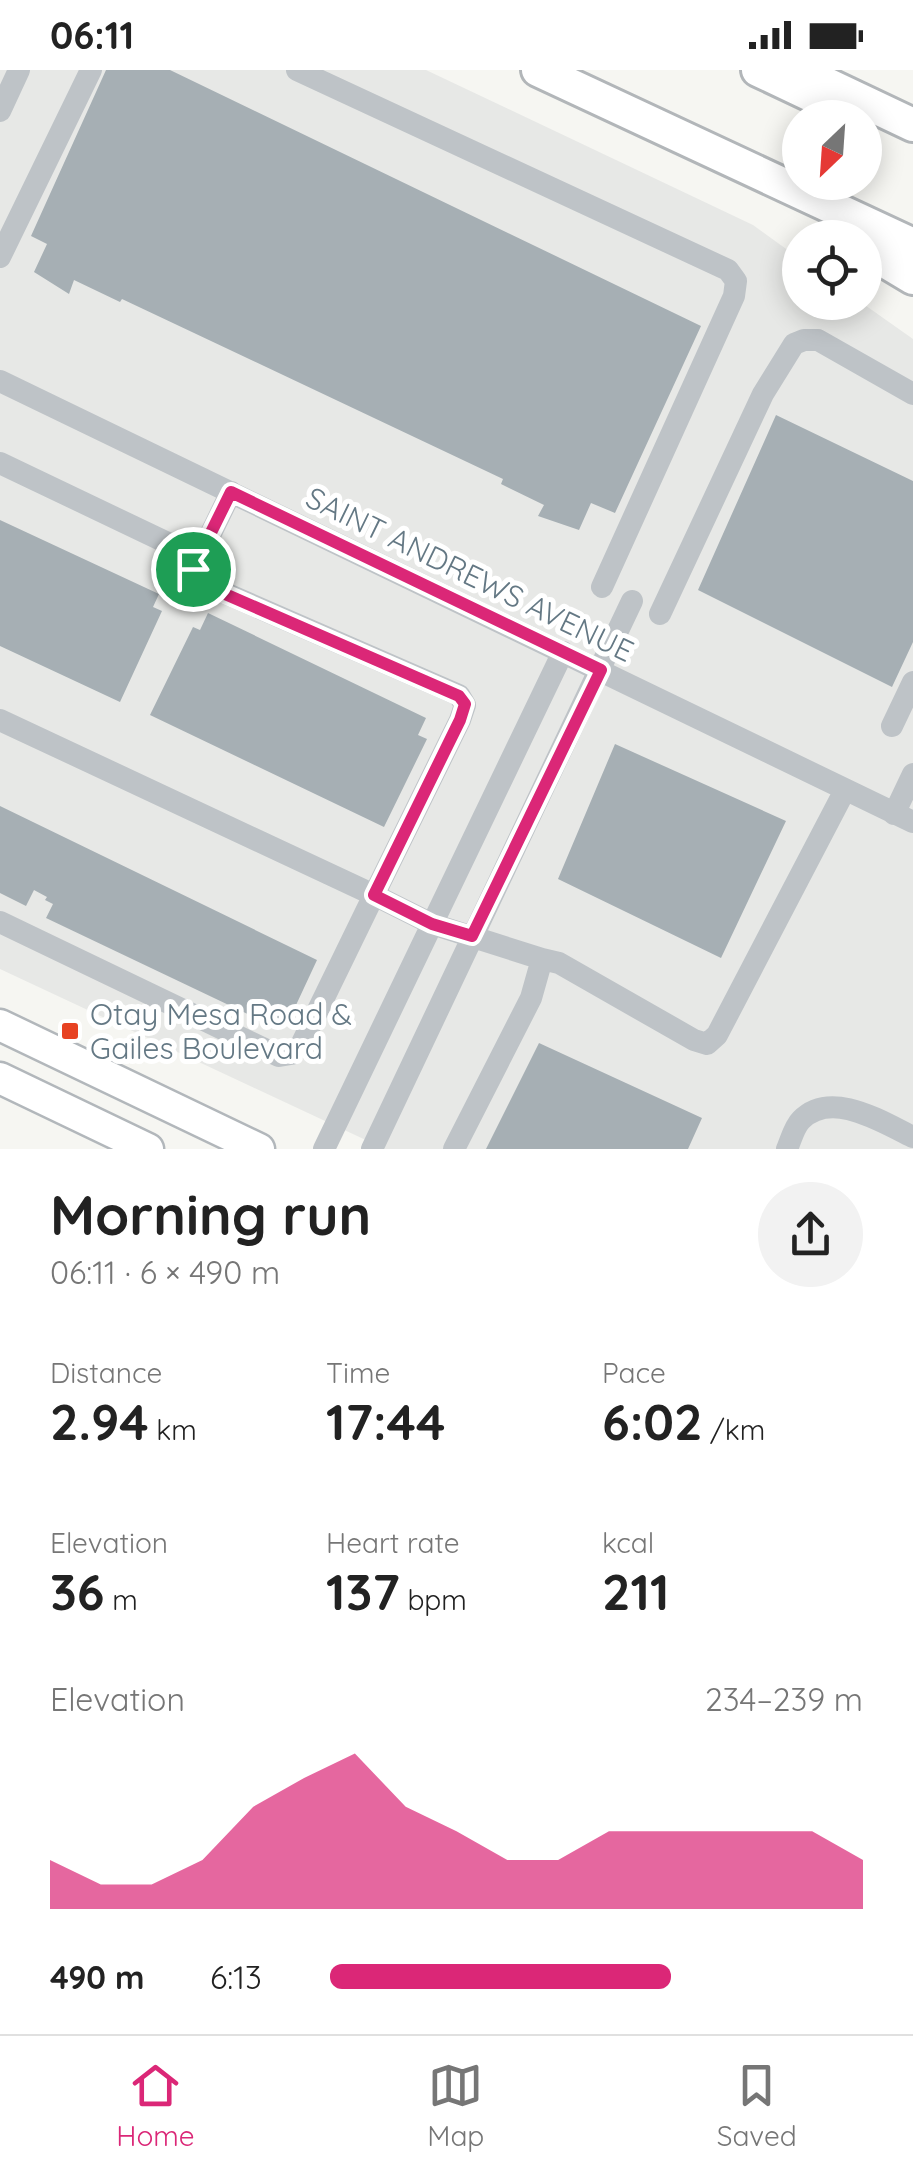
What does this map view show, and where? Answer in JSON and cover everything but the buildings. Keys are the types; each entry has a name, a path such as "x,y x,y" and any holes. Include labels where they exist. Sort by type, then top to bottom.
{"highway":[{"path":"538,70 913,245"},
{"path":"758,70 820,100"},
{"path":"797,70 913,125"},
{"path":"882,129 913,144"},
{"path":"820,202 838,220"},
{"path":"882,259 913,278"}],"main road":[{"path":"0,1025 259,1149"},
{"path":"0,1078 148,1149"}],"street":[{"path":"0,111 19,70"},
{"path":"0,258 91,70"},
{"path":"298,70 728,270 736,280 734,296 602,587"},
{"path":"660,614 763,394 794,344 818,340 913,394"},
{"name":"SAINT ANDREWS AVENUE","path":"0,381 904,818"},
{"path":"0,463 199,558"},
{"path":"0,922 279,1056 300,1047 465,704 459,696 202,584 193,569 231,492"},
{"path":"372,1149 632,602"},
{"path":"324,1149 563,652"},
{"path":"892,726 913,682"},
{"path":"0,720 432,924 559,963 707,1044 717,1035 845,790"},
{"path":"904,818 913,774"},
{"path":"454,1149 531,998 542,959"},
{"path":"787,1149 800,1121 820,1108 856,1110 913,1137"}],"shaded area":[{"path":"0,70 426,70 753,225 782,246 782,320 882,317 913,339 913,1149 385,1149 0,969"}],"place":[{"name":"Otay Mesa Road & Gailes Boulevard","path":"70,1031"}],"route":[{"path":"231,492 601,670 472,936 432,924 374,895 460,720 465,704 459,696 202,584 193,569 231,492"}]}
